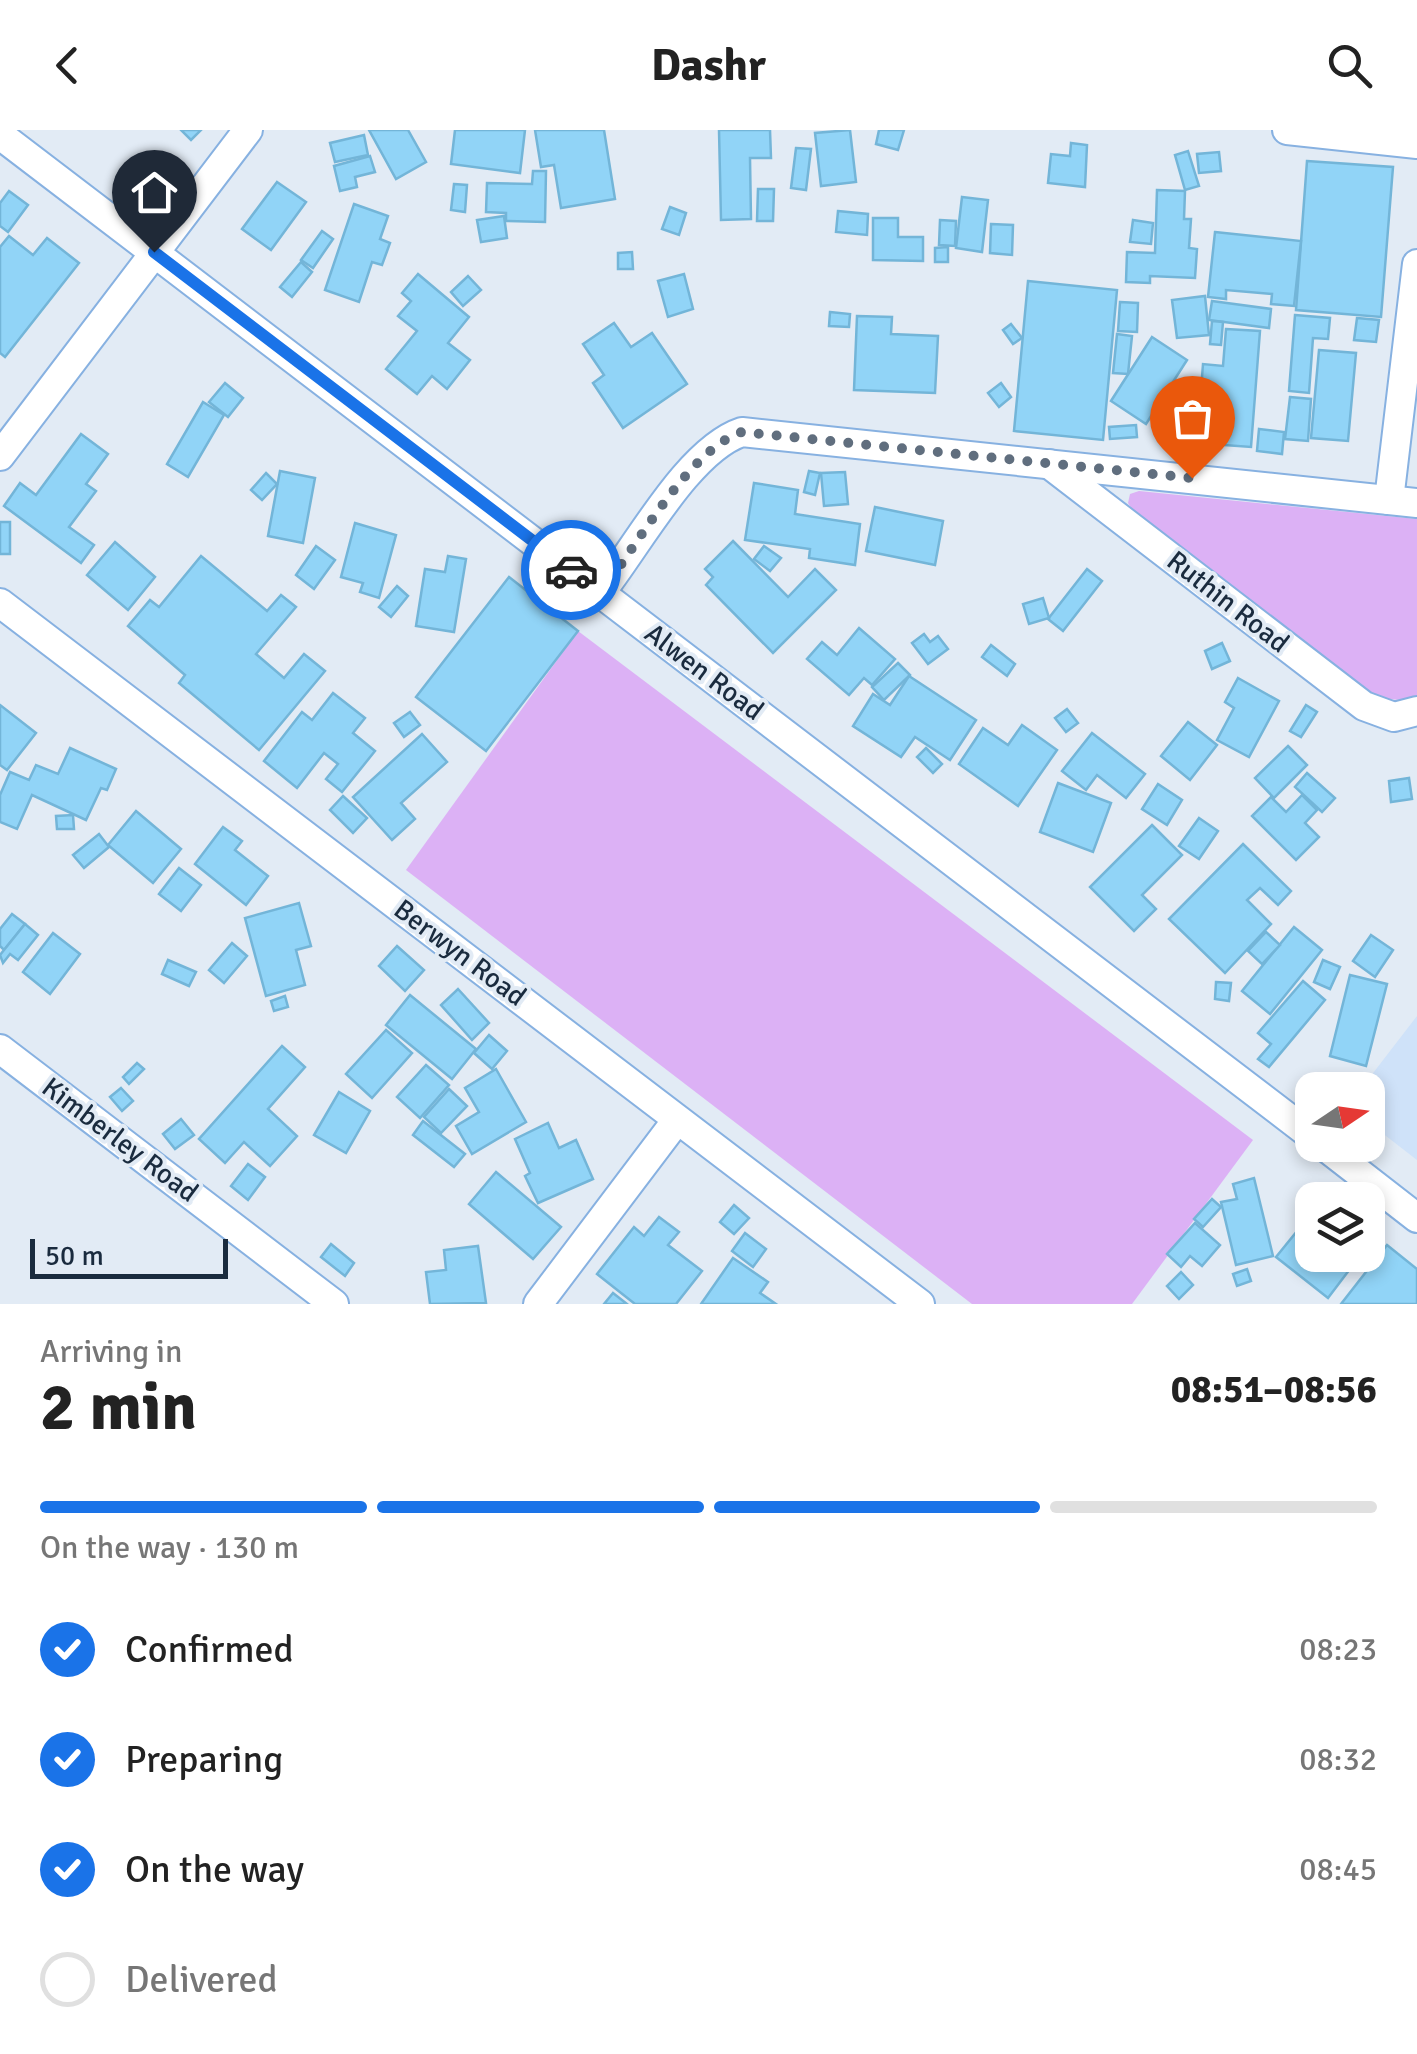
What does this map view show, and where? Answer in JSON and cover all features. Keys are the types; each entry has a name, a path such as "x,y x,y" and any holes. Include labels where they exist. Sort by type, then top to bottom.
{"street":[{"path":"0,456 248,130"},
{"path":"1302,131 1417,144"},
{"name":"Alwen Road","path":"0,134 1295,1123"},
{"path":"601,592 692,468 712,447 737,434 770,433 1403,501 1417,264"},
{"name":"Ruthin Road","path":"1048,464 1364,706 1394,717 1417,712"},
{"name":"Berwyn Road","path":"0,603 920,1304"},
{"name":"Kimberley Road","path":"0,1049 334,1304"},
{"path":"538,1304 676,1120"},
{"path":"1346,1162 1417,1218"}],"shaded area":[{"path":"1139,491 1417,519 1417,699 1376,698 1133,511 1128,503 1130,494"},
{"path":"578,631 1253,1140 1132,1304 972,1304 406,870"},
{"path":"1417,1016 1417,1160 1385,1135 1385,1072 1374,1072"}],"building":[{"path":"181,130 201,130 191,140"},
{"path":"369,130 408,130 426,162 396,179"},
{"path":"455,130 525,130 520,173 451,164"},
{"path":"535,130 604,130 615,199 561,208 554,165 541,167"},
{"path":"719,130 770,130 771,158 750,158 751,219 721,220"},
{"path":"850,130 856,182 821,186 815,133"},
{"path":"879,130 904,130 898,150 876,144"},
{"path":"364,135 368,155 335,162 330,143"},
{"path":"1071,143 1087,145 1085,187 1048,183 1051,154 1070,156"},
{"path":"796,148 811,149 806,190 791,188"},
{"path":"1188,151 1199,186 1185,190 1175,155"},
{"path":"1219,152 1221,171 1199,173 1197,154"},
{"path":"370,156 375,172 355,177 357,187 340,191 334,166"},
{"path":"1307,161 1393,167 1381,317 1296,310"},
{"path":"533,171 546,171 545,222 506,221 506,213 486,212 487,183 532,184"},
{"path":"277,182 306,202 271,250 242,229"},
{"path":"454,184 467,185 465,212 451,210"},
{"path":"758,189 774,189 773,221 757,221"},
{"path":"1157,190 1185,191 1184,219 1191,219 1189,248 1197,249 1195,278 1150,276 1150,283 1126,282 1127,252 1155,253"},
{"path":"9,191 28,205 8,232 0,226 0,203"},
{"path":"962,197 988,200 982,252 956,248"},
{"path":"354,204 388,216 380,239 390,243 382,265 372,262 359,302 325,290"},
{"path":"670,207 686,213 679,235 662,229"},
{"path":"838,211 868,214 867,235 836,232"},
{"path":"504,216 507,238 481,242 477,220"},
{"path":"873,218 898,218 898,237 923,237 923,261 873,260"},
{"path":"940,220 956,221 955,246 939,245"},
{"path":"1133,220 1153,223 1151,244 1130,242"},
{"path":"991,224 1013,225 1012,255 990,253"},
{"path":"322,231 333,239 313,268 301,260"},
{"path":"1215,232 1301,241 1294,306 1271,304 1272,294 1226,290 1226,299 1208,297"},
{"path":"9,236 33,255 47,238 79,263 5,357 0,353 0,247"},
{"path":"948,247 948,262 935,262 935,248"},
{"path":"632,252 633,269 618,269 618,253"},
{"path":"301,262 312,272 292,297 280,287"},
{"path":"418,274 469,317 448,343 470,360 447,389 432,376 417,394 386,369 417,331 398,316 411,301 402,293"},
{"path":"684,274 693,309 668,317 658,281"},
{"path":"468,276 481,290 463,306 451,292"},
{"path":"1028,281 1117,290 1103,440 1014,431"},
{"path":"1205,296 1209,335 1177,338 1172,300"},
{"path":"1212,301 1271,309 1269,328 1209,320"},
{"path":"1120,302 1138,303 1137,332 1118,331"},
{"path":"830,312 850,314 849,327 829,326"},
{"path":"1295,315 1330,318 1328,339 1313,338 1309,393 1289,391"},
{"path":"857,316 892,317 891,334 938,336 935,393 854,390"},
{"path":"1357,318 1379,320 1376,342 1354,340"},
{"path":"1212,321 1223,322 1221,345 1210,344"},
{"path":"614,323 631,347 652,333 687,384 623,428 593,383 604,375 583,344"},
{"path":"1011,324 1022,338 1013,344 1003,330"},
{"path":"1226,329 1260,331 1251,447 1197,443 1203,364 1223,366"},
{"path":"1117,334 1132,336 1128,374 1113,373"},
{"path":"1152,337 1187,360 1146,424 1111,401"},
{"path":"1319,350 1356,353 1348,441 1311,438"},
{"path":"225,383 243,398 228,417 209,402"},
{"path":"1001,383 1011,397 999,407 988,393"},
{"path":"1290,397 1311,399 1308,441 1285,439"},
{"path":"203,402 224,415 188,477 167,464"},
{"path":"1136,425 1137,437 1110,439 1109,427"},
{"path":"1259,429 1284,432 1282,454 1257,451"},
{"path":"81,434 108,454 86,484 96,491 69,527 94,545 81,563 4,506 20,483 36,495"},
{"path":"280,471 315,478 303,543 268,536"},
{"path":"809,471 820,473 815,495 804,492"},
{"path":"845,472 848,504 824,506 821,473"},
{"path":"266,473 277,484 262,500 251,490"},
{"path":"754,483 798,490 795,514 860,524 855,565 809,558 810,549 745,540"},
{"path":"875,507 943,521 935,565 866,551"},
{"path":"0,522 10,522 10,554 0,554"},
{"path":"355,523 396,535 379,598 360,592 363,583 341,577"},
{"path":"733,541 788,597 815,569 836,590 773,653 706,585 713,577 705,569"},
{"path":"115,542 155,577 128,610 87,575"},
{"path":"316,546 335,560 314,589 296,575"},
{"path":"764,546 781,558 770,571 754,559"},
{"path":"201,556 267,611 281,595 296,607 256,654 284,678 304,654 325,671 259,750 179,683 185,675 128,626 150,600 159,607"},
{"path":"448,556 466,559 454,632 416,626 425,569 445,572"},
{"path":"1087,569 1102,581 1063,631 1048,619"},
{"path":"509,577 578,631 486,751 416,697"},
{"path":"397,586 408,596 391,617 379,607"},
{"path":"1043,598 1049,618 1029,624 1023,604"},
{"path":"859,628 895,659 872,685 864,678 849,695 807,659 822,642 837,655"},
{"path":"924,634 930,642 938,636 948,649 928,664 912,643"},
{"path":"1222,643 1230,661 1212,669 1205,651"},
{"path":"991,645 1015,664 1007,676 982,657"},
{"path":"898,663 910,675 884,700 872,687"},
{"path":"909,676 976,720 950,760 915,737 901,757 853,726 873,694 890,705"},
{"path":"1238,678 1279,701 1249,757 1217,740 1234,708 1225,702"},
{"path":"333,693 365,718 353,733 375,751 342,792 326,779 338,764 324,753 297,788 264,761 302,712 312,720"},
{"path":"0,705 36,733 7,770 0,765"},
{"path":"1306,705 1317,712 1301,737 1290,731"},
{"path":"1067,709 1078,723 1066,732 1055,718"},
{"path":"410,712 420,725 404,737 394,723"},
{"path":"1188,722 1217,745 1190,780 1161,756"},
{"path":"1022,725 1057,750 1018,806 959,764 983,728 1008,745"},
{"path":"1092,733 1145,774 1126,798 1097,775 1086,790 1062,771"},
{"path":"422,734 447,762 401,803 415,819 392,840 353,797"},
{"path":"1288,746 1307,765 1274,798 1255,778"},
{"path":"70,748 116,769 107,790 101,788 86,820 32,795 17,829 0,822 0,795 10,772 29,780 36,765 58,774"},
{"path":"926,748 942,764 933,773 917,757"},
{"path":"1307,773 1335,798 1322,812 1295,787"},
{"path":"1409,778 1412,799 1391,802 1389,781"},
{"path":"1058,783 1111,803 1093,852 1040,832"},
{"path":"1158,784 1182,800 1167,825 1142,809"},
{"path":"1302,795 1317,810 1305,823 1319,837 1296,860 1252,816 1271,797 1286,812"},
{"path":"343,796 367,818 353,833 330,810"},
{"path":"136,811 181,849 153,883 108,845"},
{"path":"73,815 74,829 57,829 56,816"},
{"path":"1199,818 1218,831 1199,859 1179,846"},
{"path":"1152,825 1182,855 1142,895 1156,909 1134,931 1090,887"},
{"path":"223,827 242,841 235,850 268,876 246,905 195,864"},
{"path":"99,834 109,847 84,868 73,855"},
{"path":"1243,844 1291,891 1278,905 1260,888 1247,900 1271,924 1225,973 1169,919"},
{"path":"179,868 201,885 181,911 159,894"},
{"path":"299,903 311,946 296,950 305,985 266,996 245,918"},
{"path":"12,914 25,924 4,950 0,946 0,929"},
{"path":"25,924 38,935 18,960 10,954 3,963 0,955"},
{"path":"1294,927 1322,950 1270,1014 1242,991"},
{"path":"1266,932 1280,945 1262,964 1248,951"},
{"path":"53,933 80,954 50,994 23,972"},
{"path":"1371,935 1393,950 1375,977 1353,961"},
{"path":"232,943 247,956 224,983 209,970"},
{"path":"397,946 424,970 405,991 379,966"},
{"path":"168,960 196,972 189,986 162,974"},
{"path":"1323,960 1340,967 1330,989 1314,982"},
{"path":"1350,975 1387,984 1366,1066 1330,1056"},
{"path":"1303,981 1325,1000 1269,1067 1258,1059 1271,1044 1258,1033"},
{"path":"1216,982 1231,983 1229,1001 1215,999"},
{"path":"458,989 489,1023 472,1040 441,1005"},
{"path":"410,995 476,1049 452,1079 386,1025"},
{"path":"285,996 288,1007 274,1011 271,1001"},
{"path":"386,1030 412,1053 372,1098 346,1074"},
{"path":"489,1035 507,1051 492,1069 474,1053"},
{"path":"282,1046 305,1067 268,1109 297,1136 270,1166 244,1142 225,1163 199,1139"},
{"path":"137,1063 144,1069 129,1084 123,1077"},
{"path":"426,1065 449,1085 420,1118 397,1097"},
{"path":"496,1069 526,1122 472,1154 456,1126 479,1112 465,1088"},
{"path":"121,1088 133,1101 122,1111 110,1097"},
{"path":"449,1089 467,1106 441,1133 424,1117"},
{"path":"339,1092 370,1111 346,1153 314,1135"},
{"path":"181,1119 194,1135 175,1149 163,1134"},
{"path":"423,1121 465,1154 454,1167 413,1135"},
{"path":"548,1123 559,1148 576,1140 593,1179 538,1203 525,1176 530,1173 515,1139"},
{"path":"248,1164 265,1177 248,1200 231,1186"},
{"path":"496,1172 561,1227 533,1259 469,1204"},
{"path":"1254,1178 1273,1256 1236,1265 1221,1202 1237,1199 1233,1184"},
{"path":"1212,1199 1221,1207 1203,1227 1194,1219"},
{"path":"734,1205 749,1218 734,1234 720,1222"},
{"path":"659,1217 679,1232 668,1245 702,1271 676,1304 635,1304 597,1274 634,1227 644,1236"},
{"path":"1195,1223 1220,1245 1202,1266 1190,1256 1181,1267 1167,1254"},
{"path":"745,1233 766,1249 753,1267 732,1251"},
{"path":"1295,1234 1295,1272 1276,1257"},
{"path":"331,1244 354,1263 345,1276 321,1257"},
{"path":"1387,1245 1417,1269 1417,1304 1341,1304 1366,1272 1385,1272"},
{"path":"478,1246 486,1303 430,1304 426,1272 446,1270 444,1250"},
{"path":"733,1258 768,1282 760,1293 776,1304 701,1304"},
{"path":"1247,1269 1251,1281 1237,1286 1233,1274"},
{"path":"1181,1272 1193,1285 1179,1299 1167,1286"},
{"path":"1295,1272 1348,1272 1328,1298"},
{"path":"613,1293 627,1304 604,1304"}],"way so far":[{"path":"571,570 601,592 692,468 720,441 742,432 1192,478"}],"route":[{"path":"154,252 571,570"}]}
